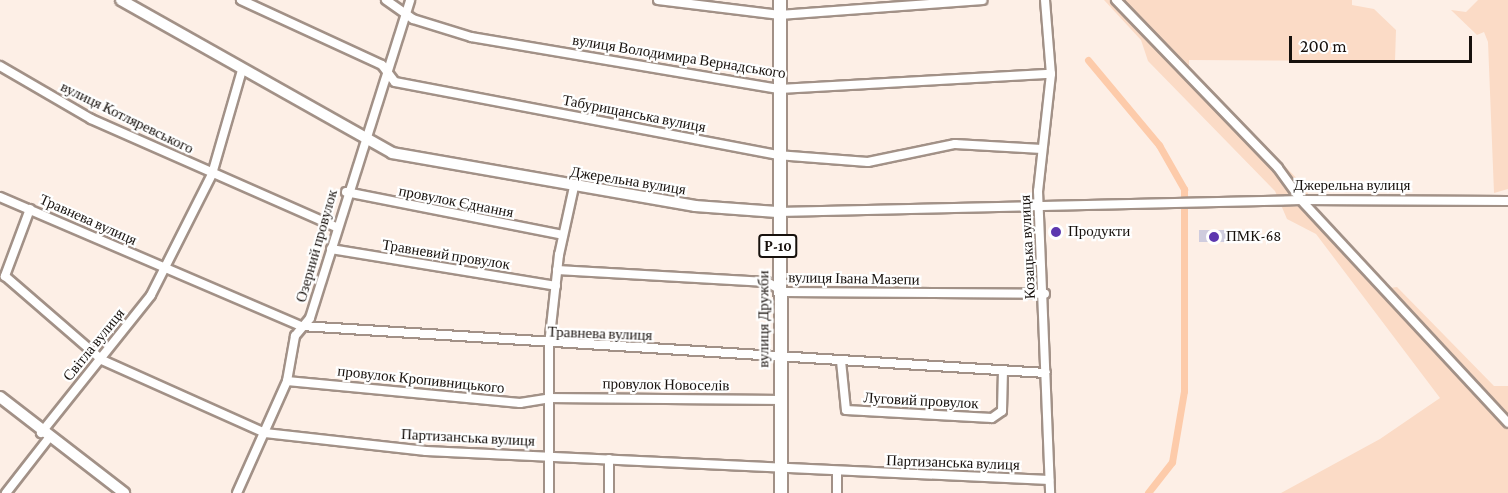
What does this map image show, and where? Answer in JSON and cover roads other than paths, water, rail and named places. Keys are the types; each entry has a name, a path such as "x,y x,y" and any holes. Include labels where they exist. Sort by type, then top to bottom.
{"main road":[{"name":"вулиця Дружби","path":"780,0 777,212 780,290 781,493"}],"street":[{"name":"Джерельна вулиця","path":"121,0 364,139 426,163 695,206 777,212 945,212 1040,204 1301,200 1508,201"},
{"name":"Табурищанська вулиця","path":"241,0 382,65 390,76 406,84 777,156 868,162 955,144 1042,149"},
{"name":"вулиця Володимира Вернадського","path":"386,0 406,10 413,20 471,37 779,89 1051,74"},
{"name":"Озерний провулок","path":"237,493 287,381 301,326 310,318 346,192 364,139 390,76 410,0"},
{"path":"658,0 780,15 982,0"},
{"name":"Козацька вулиця","path":"1045,0 1051,74 1042,149 1040,204 1045,294 1050,493"},
{"path":"1116,0 1278,168 1301,200 1508,423"},
{"name":"вулиця Котляревського","path":"0,66 91,119 212,174 336,226"},
{"path":"164,270 212,174 242,70"},
{"path":"549,493 552,457 549,345 557,270 574,187"},
{"name":"провулок Єднання","path":"346,192 563,235"},
{"name":"Травнева вулиця","path":"0,197 164,270 301,326 549,345 779,354 841,361 1046,373"},
{"name":"Партизанська вулиця","path":"30,209 5,276 102,360 265,433 426,451 1050,480"},
{"name":"Травневий провулок","path":"331,249 556,286"},
{"name":"Світла вулиця","path":"6,493 164,270"},
{"name":"вулиця Івана Мазепи","path":"557,270 767,282 780,290 1045,294"},
{"name":"Луговий провулок","path":"841,361 844,407 869,411 992,418 1002,411 1004,371"},
{"name":"провулок Кропивницького","path":"287,381 520,403 551,398"},
{"path":"0,397 45,436 124,493"},
{"name":"провулок Новоселів","path":"551,398 780,400"},
{"path":"609,459 609,493"},
{"path":"837,471 837,493"}],"waterway":[{"path":"1088,60 1159,145 1184,189 1184,391 1172,462 1148,493"}],"place":[{"name":"Продукти","path":"1056,232"},
{"name":"ПМК-68","path":"1214,237"}]}
